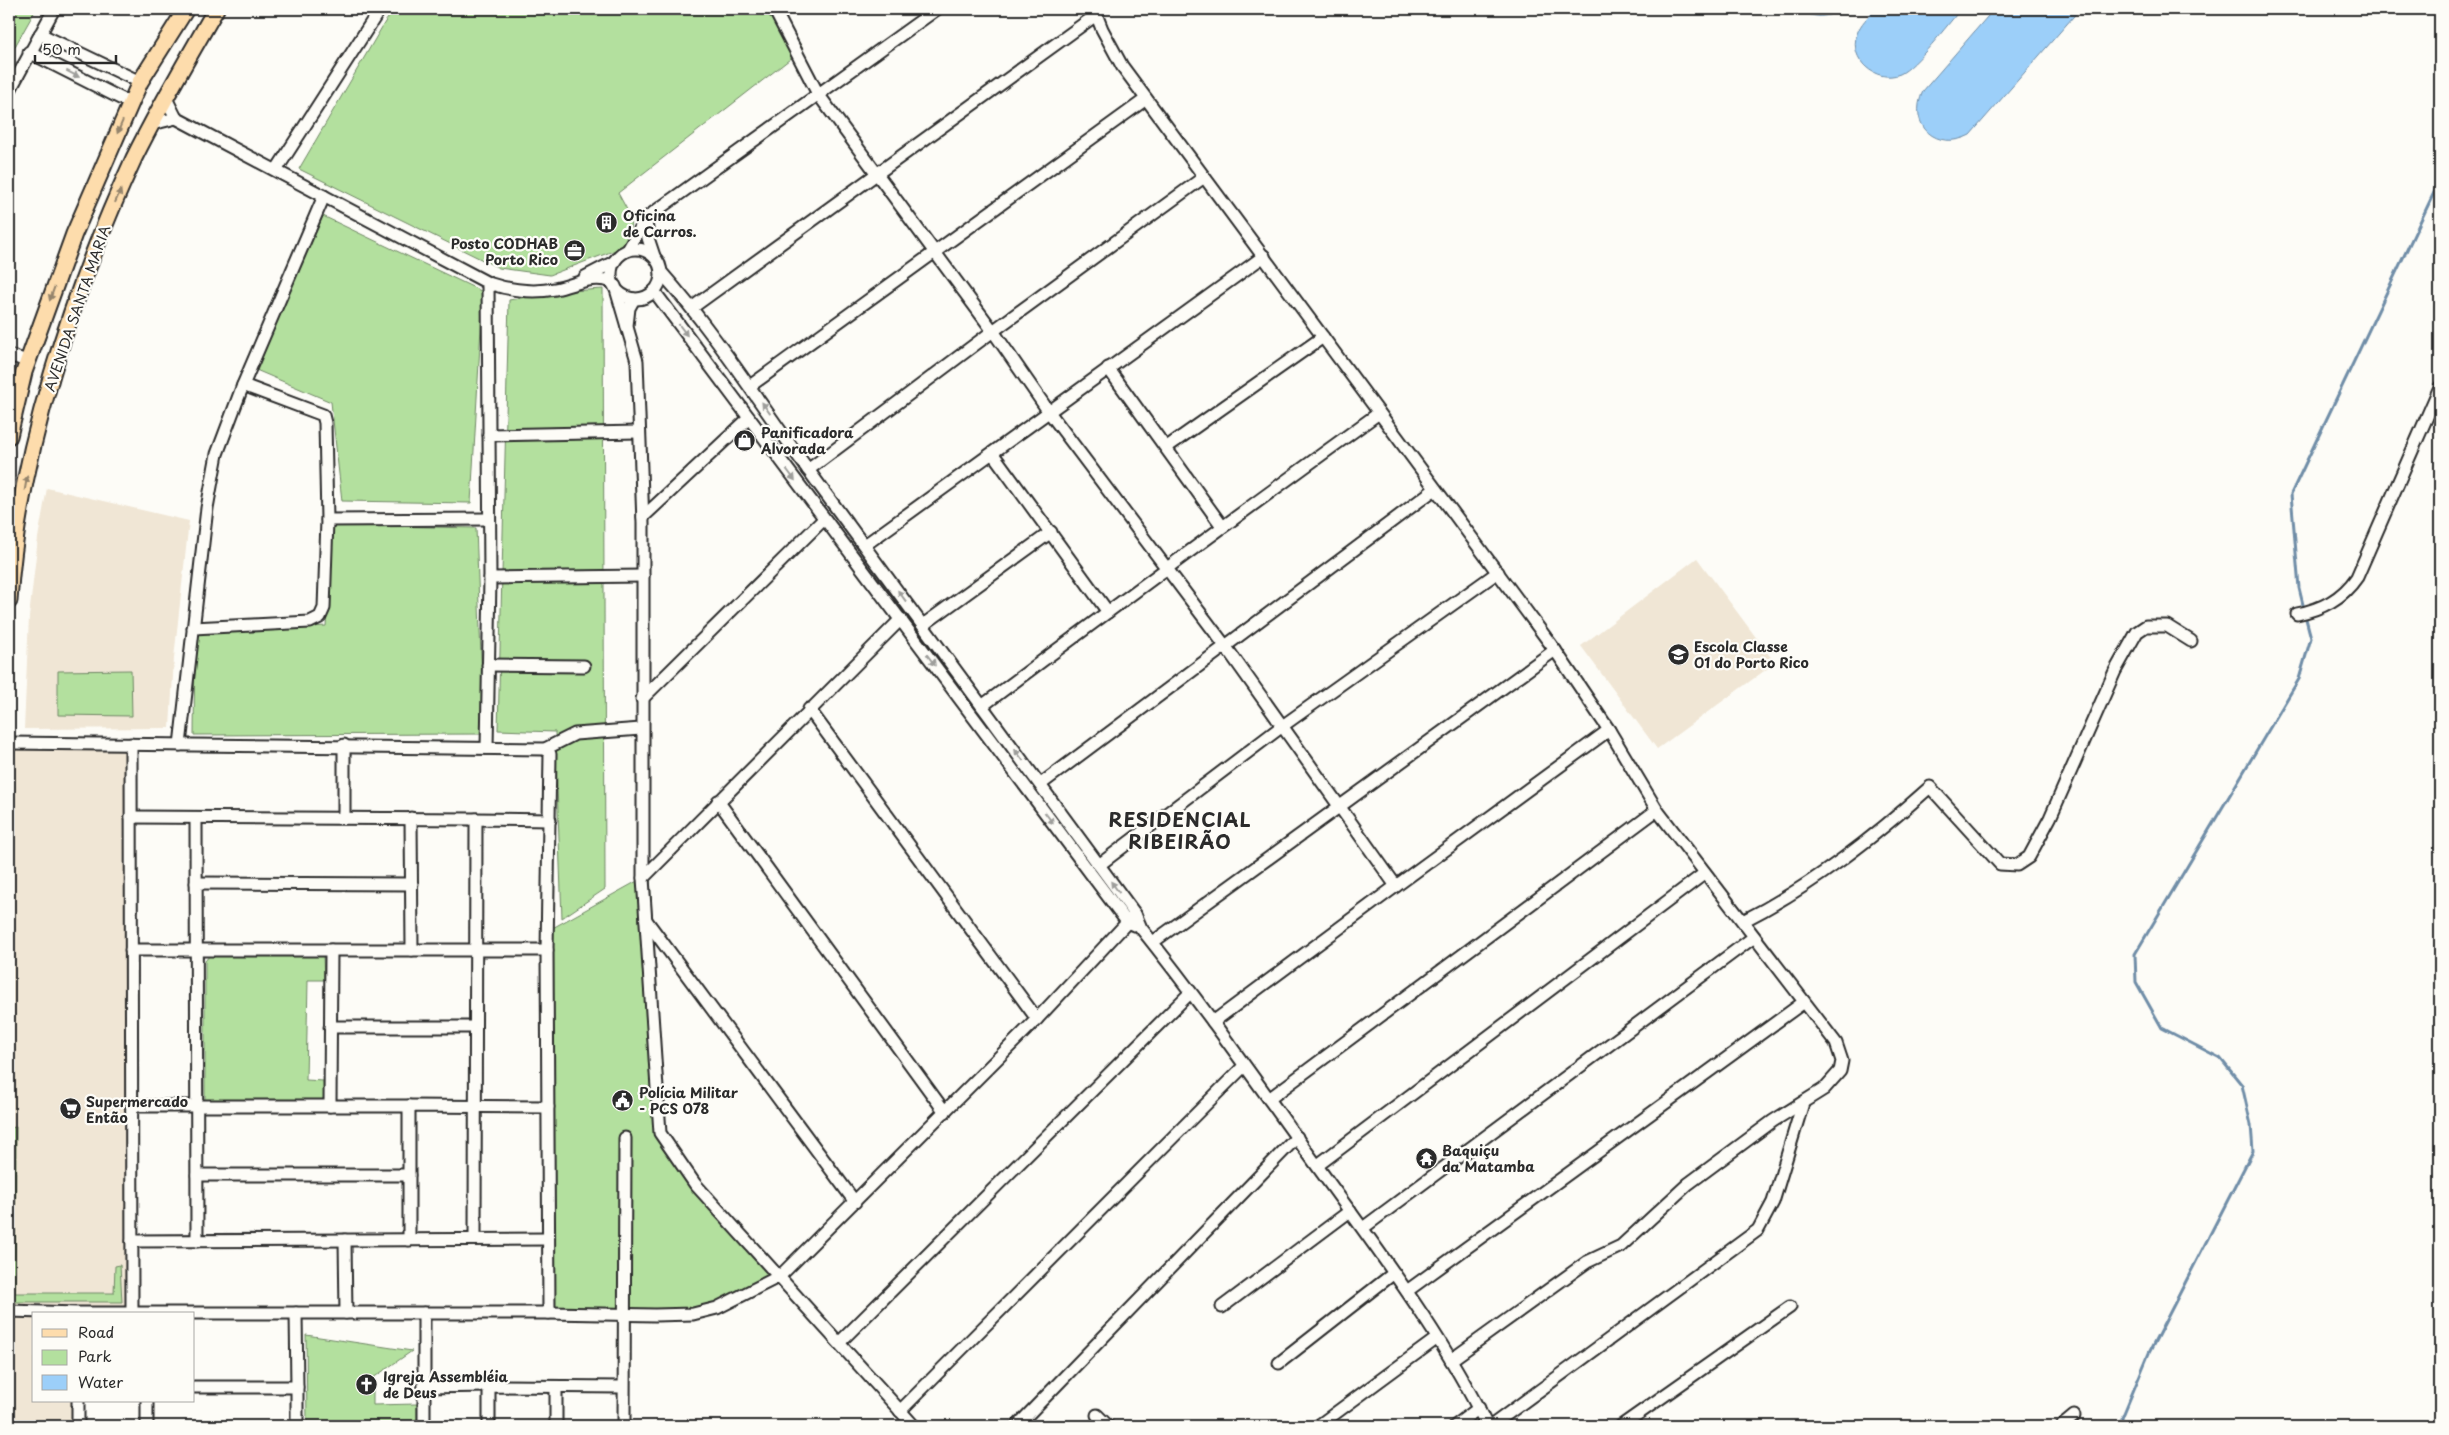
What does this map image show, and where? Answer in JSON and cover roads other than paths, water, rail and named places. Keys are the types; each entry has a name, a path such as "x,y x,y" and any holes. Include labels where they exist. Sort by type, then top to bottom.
{"main road":[{"name":"AVENIDA SANTA MARIA","path":"9,436 28,361 74,234 140,82 186,9"},
{"name":"AVENIDA SANTA MARIA","path":"9,601 19,524 35,437 48,391 95,248 152,124 216,9"},
{"path":"74,234 95,248"},
{"path":"64,260 87,271"}],"street":[{"path":"9,92 54,9"},
{"path":"277,169 380,9"},
{"path":"774,9 796,55 818,94 879,174 1050,412 1226,647 1281,727 1396,886"},
{"path":"628,250 646,218 937,9"},
{"path":"692,308 879,174 1095,12 1112,50 1146,99 1555,650 1609,730 1657,810 1836,1042 1842,1061 1840,1071 1834,1080 1803,1103 1773,1121 1688,1184 1621,1246 1579,1267 1451,1360"},
{"path":"40,34 140,82"},
{"path":"29,52 130,103"},
{"path":"166,98 176,118 277,169 488,283 515,290 554,289 602,278 614,284 624,295 634,299"},
{"path":"750,386 1146,99"},
{"path":"152,124 176,118"},
{"path":"808,470 993,331 1204,177"},
{"path":"180,744 207,508 217,454 243,385 324,196"},
{"path":"646,218 648,238 661,272 692,308 750,386 808,470 1041,784 1099,865 1131,918"},
{"path":"567,285 614,262 628,250 638,249 654,256"},
{"path":"865,546 1264,256"},
{"path":"614,262 611,272 621,313 627,326 637,361 642,516 643,878 660,1133 695,1184 914,1426"},
{"path":"627,326 629,308 634,299 654,291 659,284 661,272"},
{"path":"487,748 490,578 488,283"},
{"path":"654,291 824,519 1213,1022 1318,1165 1407,1291 1451,1360 1489,1426 1758,1230 1774,1202 1803,1103"},
{"path":"1167,447 1323,337"},
{"path":"9,355 28,361"},
{"path":"1108,368 1167,447 1222,526"},
{"path":"193,628 310,622 320,617 324,608 327,520 326,423 323,415 243,385"},
{"path":"2296,614 2316,610 2342,595 2357,577 2440,387"},
{"path":"982,706 1168,569 1222,526 1379,413"},
{"path":"642,516 749,418"},
{"path":"489,435 638,432"},
{"path":"993,454 1108,612"},
{"path":"1041,784 1435,489"},
{"path":"327,520 489,519"},
{"path":"642,699 824,519"},
{"path":"923,625 1051,532"},
{"path":"1099,865 1281,727 1498,572"},
{"path":"490,578 642,576"},
{"path":"643,878 901,619"},
{"path":"1743,921 1774,906 1825,872 1887,825 1930,787 2000,864 2011,866 2023,862 2029,857 2050,818 2115,671 2136,632 2146,626 2168,626 2191,641"},
{"path":"1153,942 1555,650"},
{"path":"488,665 584,666"},
{"path":"809,710 1037,1019"},
{"path":"9,743 344,745 545,749 574,734 642,729"},
{"path":"1213,1022 1609,730"},
{"path":"131,744 132,1312"},
{"path":"344,745 344,818"},
{"path":"545,749 550,754 547,950 549,1313"},
{"path":"718,801 945,1112"},
{"path":"1269,1099 1657,810"},
{"path":"131,817 550,820"},
{"path":"196,818 197,1241"},
{"path":"411,818 412,950"},
{"path":"475,1240 476,819"},
{"path":"1318,1165 1705,872"},
{"path":"196,883 412,884"},
{"path":"195,1312 692,1314 709,1310 745,1295 780,1276 1037,1019 1131,918"},
{"path":"646,919 855,1202"},
{"path":"1363,1228 1754,938"},
{"path":"131,950 547,950"},
{"path":"330,1106 331,950"},
{"path":"840,1342 1190,993"},
{"path":"1407,1291 1804,1002"},
{"path":"330,1027 475,1027"},
{"path":"900,1411 1244,1066"},
{"path":"132,1106 548,1106"},
{"path":"409,1106 409,1240"},
{"path":"1017,1426 1297,1137"},
{"path":"624,1426 625,1138"},
{"path":"197,1175 409,1174"},
{"path":"1222,1306 1350,1211"},
{"path":"132,1240 548,1239"},
{"path":"345,1240 346,1313"},
{"path":"1279,1363 1394,1272"},
{"path":"1621,1426 1790,1307"},
{"path":"9,1311 44,1312"},
{"path":"296,1313 297,1426"},
{"path":"424,1313 424,1426"},
{"path":"1318,1426 1436,1339"},
{"path":"489,1386 489,1426"},
{"path":"195,1387 297,1387"},
{"path":"424,1387 623,1387"},
{"path":"556,1387 556,1426"},
{"path":"76,1424 78,1402"},
{"path":"147,1402 147,1426"},
{"path":"1454,1426 1479,1408"},
{"path":"1097,1415 1108,1426"},
{"path":"2062,1426 2074,1416"}],"water":[{"path":"1800,9 1842,9 1826,16 1815,16"},
{"path":"1875,9 1961,9 1907,70 1891,76 1873,72 1860,60 1857,52 1855,43 1858,30"},
{"path":"1994,9 2080,9 1970,135 1958,139 1946,140 1936,138 1922,125 1919,115 1919,104 1923,91"}],"waterway":[{"path":"2304,609 2299,588 2291,494 2440,180"},
{"path":"2122,1426 2122,1418 2149,1353 2253,1151 2251,1125 2242,1085 2220,1058 2162,1028 2136,982 2135,954 2299,679 2311,638 2305,615"}],"place":[{"name":"Oficina de Carros.","path":"607,223"},
{"name":"Posto CODHAB Porto Rico","path":"574,251"},
{"name":"Panificadora Alvorada","path":"745,440"},
{"name":"Escola Classe 01 do Porto Rico","path":"1678,654"},
{"name":"Polícia Militar - PCS 078","path":"623,1100"},
{"name":"Supermercado Então","path":"70,1109"},
{"name":"Baquiçu da Matamba","path":"1426,1158"},
{"name":"Igreja Assembléia de Deus","path":"367,1384"}],"district":[{"name":"RESIDENCIAL RIBEIRÃO","path":"1180,830"}]}
